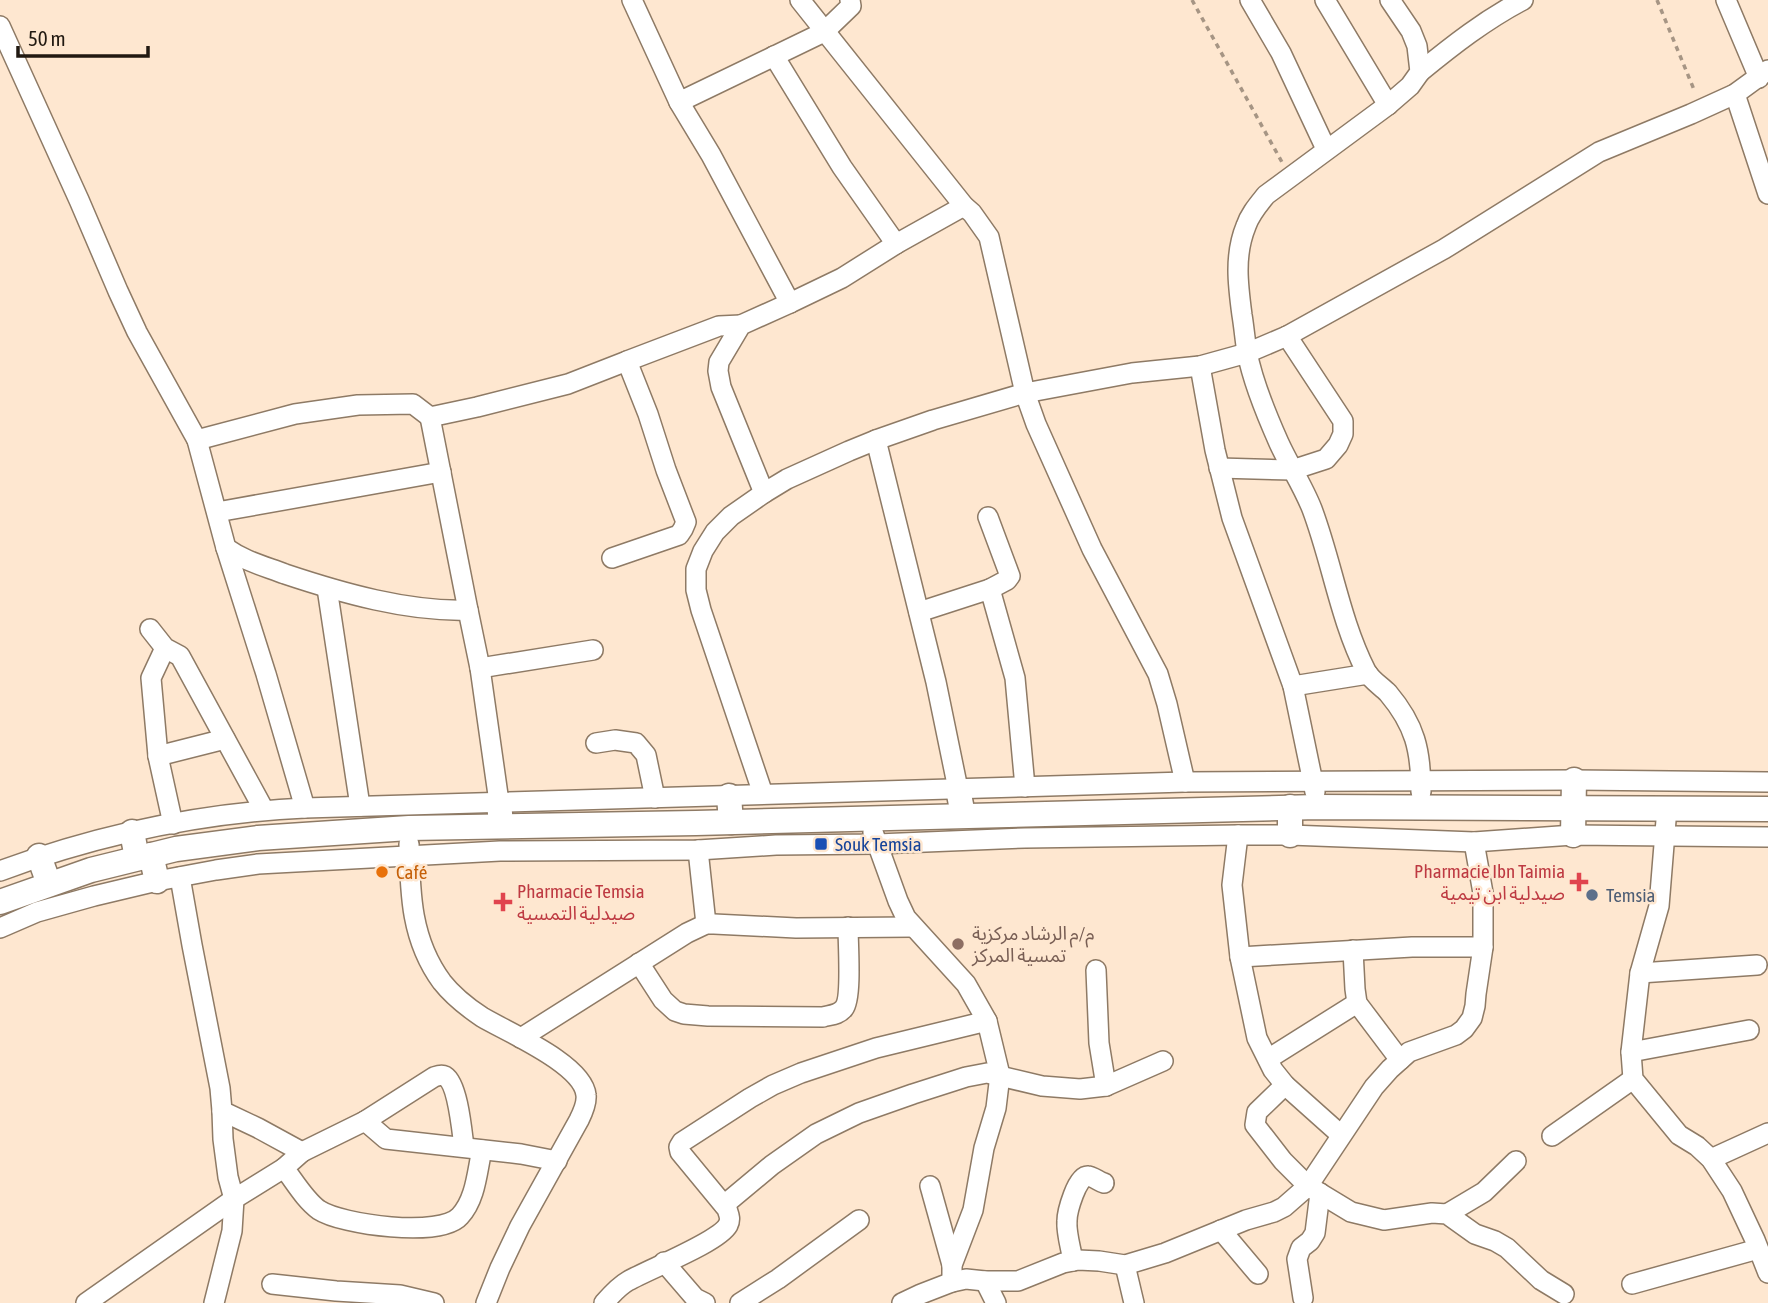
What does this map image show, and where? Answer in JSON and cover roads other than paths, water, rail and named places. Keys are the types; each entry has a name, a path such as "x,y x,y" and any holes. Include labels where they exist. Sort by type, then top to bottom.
{"main road":[{"path":"1573,835 1574,780"},
{"path":"958,789 963,815"},
{"path":"0,902 91,870 144,857 215,843 409,816 500,814 731,822 1290,807 1316,795 1421,807 1768,809"},
{"path":"729,796 731,822"},
{"path":"1290,807 1290,835"},
{"path":"132,832 144,857 169,879"},
{"path":"39,856 49,884"}],"street":[{"path":"632,0 679,102 711,155 790,303"},
{"path":"800,0 989,237 1026,393 1036,424 1092,549 1158,674 1185,782"},
{"path":"679,102 824,32 851,6 850,0"},
{"path":"1250,0 1281,53 1326,149"},
{"path":"1325,0 1388,105"},
{"path":"1390,0 1418,46 1420,72"},
{"path":"1421,807 1420,758 1409,721 1387,692 1368,674 1351,638 1312,509 1279,442 1260,393 1247,353 1238,286 1239,249 1253,211 1266,195 1388,105 1410,86 1420,72 1469,32 1522,0"},
{"path":"764,794 696,590 696,569 703,551 715,532 731,516 764,493 807,469 849,450 933,420 1026,393 1132,373 1200,366 1247,353 1287,336 1444,249 1599,152 1735,94 1763,74 1726,0"},
{"path":"0,26 127,311 197,440 226,548 286,737 304,808"},
{"path":"774,56 842,167 896,244"},
{"path":"1735,94 1768,194"},
{"path":"430,417 568,384 719,327 741,324 842,278 964,206"},
{"path":"741,324 730,345 723,352 718,371 764,493"},
{"path":"1219,468 1292,470 1326,459 1338,445 1343,434 1343,421 1287,336"},
{"path":"612,558 679,535 685,522 627,361"},
{"path":"1200,366 1219,468 1232,517 1293,686 1316,795"},
{"path":"197,440 295,414 358,405 413,404 430,417 480,668 500,814 655,797 1185,782 1316,795 1421,780 1768,782"},
{"path":"876,440 919,612 958,789"},
{"path":"217,512 441,472"},
{"path":"919,612 990,589 1010,576 988,517"},
{"path":"226,548 250,562 327,588 398,604 443,611 468,610"},
{"path":"327,588 360,806"},
{"path":"990,589 1015,678 1025,788"},
{"path":"150,629 165,648 180,656 264,810"},
{"path":"165,648 151,678 158,756 173,824"},
{"path":"480,668 593,650"},
{"path":"1293,686 1368,674"},
{"path":"158,756 225,739"},
{"path":"596,743 615,740 636,743 646,755 655,797"},
{"path":"0,871 83,843 173,824 264,810 360,806 409,816 411,905 429,960 442,981 468,1007 567,1067 585,1088 586,1094 584,1110 520,1226 486,1303"},
{"path":"1667,808 1659,906 1640,973 1631,1052 1633,1079 1679,1135 1711,1159 1732,1191 1768,1273"},
{"path":"869,818 898,901 913,927 966,984 987,1021 1000,1075 996,1108 984,1148 973,1210 952,1274 902,1303"},
{"path":"1238,835 1232,886 1240,957 1257,1038 1273,1070 1285,1085 1341,1135"},
{"path":"0,928 37,912 94,896 169,879 258,864 500,851 698,850 776,845 1025,838 1238,835 1474,842 1573,835 1768,837"},
{"path":"1303,1298 1297,1259 1301,1248 1315,1233 1314,1190 1341,1135 1374,1087 1400,1060 1409,1052 1456,1035 1472,1018 1483,947 1483,893 1474,842"},
{"path":"698,850 706,924"},
{"path":"169,879 191,945 219,1088 228,1177 234,1199 232,1231 214,1303"},
{"path":"521,1038 687,933 706,924 913,927"},
{"path":"639,963 654,989 668,1005 684,1014 823,1017 841,1012 846,1004 848,928"},
{"path":"1240,957 1412,947 1483,947"},
{"path":"1353,950 1357,1003 1400,1060"},
{"path":"1640,973 1757,965"},
{"path":"1096,970 1099,1043 1107,1086"},
{"path":"1268,1059 1357,1003"},
{"path":"604,1303 626,1282 703,1244 725,1229 729,1223 730,1216 724,1205 680,1152 682,1142 750,1098 801,1073 876,1048 987,1021"},
{"path":"1631,1052 1749,1030"},
{"path":"724,1205 772,1165 816,1134 838,1122 913,1094 987,1073 1042,1086 1080,1089 1107,1086 1163,1061"},
{"path":"86,1303 234,1199 284,1168 302,1152 365,1121 433,1077 446,1077 458,1100 473,1148 474,1186 470,1200 460,1217 446,1225 422,1228 356,1222 321,1211 312,1204 284,1168"},
{"path":"1552,1136 1633,1079"},
{"path":"1285,1085 1257,1112 1255,1125 1283,1161 1314,1190 1351,1212 1384,1220 1432,1213 1447,1214 1475,1234 1507,1248 1530,1271 1564,1294"},
{"path":"222,1111 302,1152"},
{"path":"365,1121 386,1139 521,1154 557,1161"},
{"path":"1711,1159 1768,1133"},
{"path":"1447,1214 1484,1192 1516,1161"},
{"path":"1073,1261 1067,1221 1072,1197 1085,1176 1104,1183"},
{"path":"930,1186 952,1274"},
{"path":"952,1274 966,1279 1018,1281 1073,1261 1091,1260 1125,1265 1165,1253 1284,1207 1314,1190"},
{"path":"740,1303 859,1220"},
{"path":"1221,1230 1258,1274"},
{"path":"1632,1284 1758,1249"},
{"path":"664,1262 689,1293 705,1303"},
{"path":"1125,1265 1134,1303"},
{"path":"985,1281 996,1303"},
{"path":"272,1284 370,1297 400,1295 434,1303"}],"place":[{"name":"Souk Temsia","path":"821,844"},
{"name":"Café","path":"382,872"},
{"name":"Pharmacie Ibn Taimia صيدلية ابن تيمية","path":"1579,882"},
{"name":"Temsia","path":"1592,895"},
{"name":"Pharmacie Temsia صيدلية التمسية","path":"503,902"},
{"name":"م/م الرشاد مركزية تمسية المركز","path":"958,944"}]}
